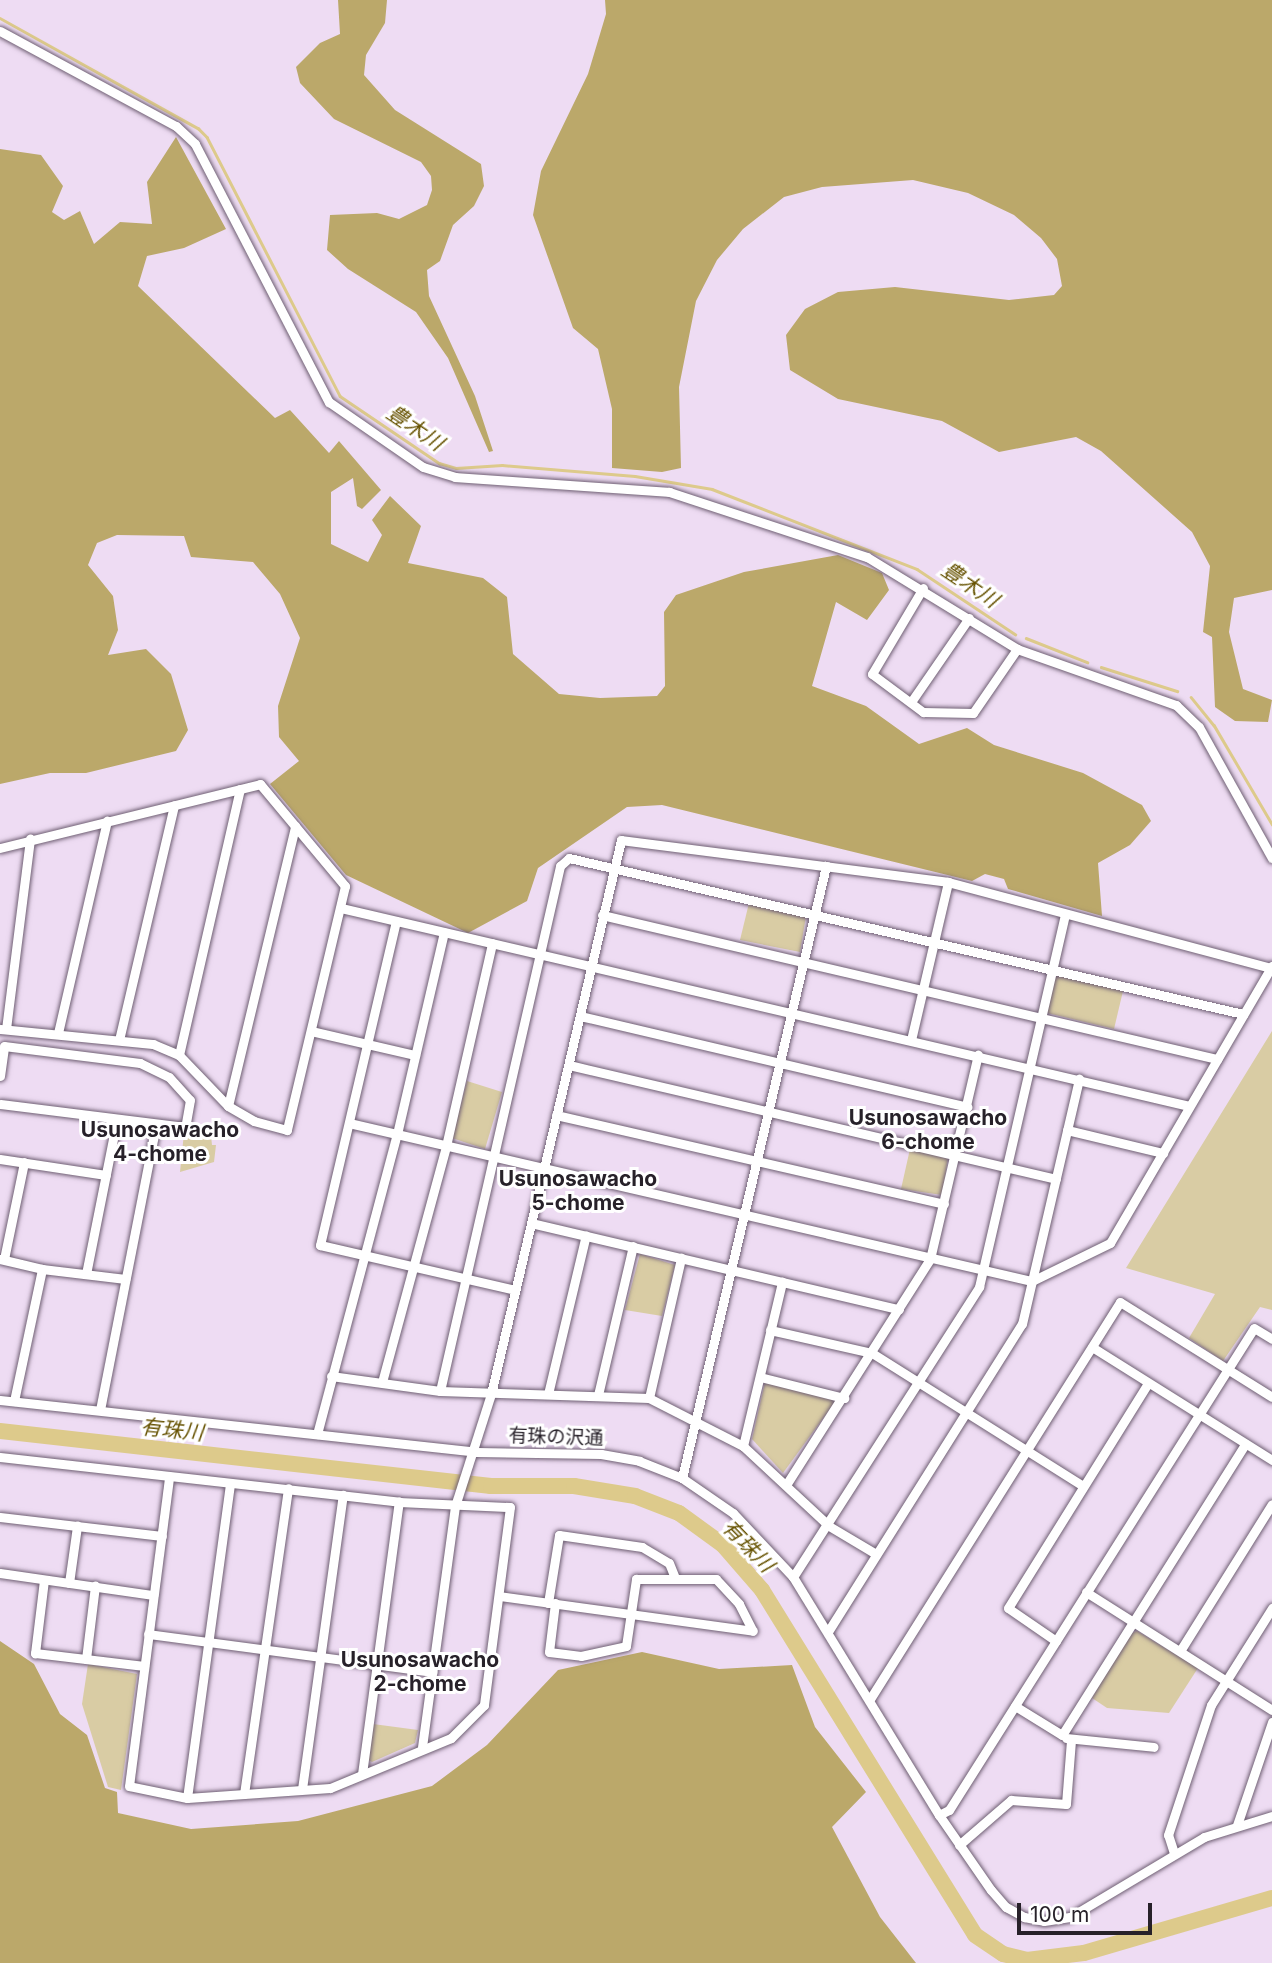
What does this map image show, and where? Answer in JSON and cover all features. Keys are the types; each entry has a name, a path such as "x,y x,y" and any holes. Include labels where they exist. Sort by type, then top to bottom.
{"street":[{"path":"0,31 176,127 195,144 330,402 423,467 455,477 669,492 867,557 923,588 1017,649 1175,705 1199,727 1271,852"},
{"path":"923,588 872,674 911,702 933,715 973,713 1017,649"},
{"path":"911,702 969,618"},
{"path":"0,848 30,839 260,784 345,886 287,1130 254,1121 228,1106 179,1055 153,1044 3,1029 30,839"},
{"path":"179,1055 240,789"},
{"path":"119,1040 174,805"},
{"path":"58,1033 107,821"},
{"path":"228,1106 295,826"},
{"path":"349,1124 397,1134 543,1168 744,1216 981,1271 1032,1281 1110,1243 1271,967 1065,915 948,882 621,840 613,866 569,1065 543,1168 491,1394 476,1452 456,1502 422,1747"},
{"path":"440,1391 560,866 569,858 613,866 1243,1014"},
{"path":"682,1478 826,866"},
{"path":"911,1040 948,882"},
{"path":"341,908 1189,1106"},
{"path":"602,915 1217,1059"},
{"path":"793,1577 829,1526 979,1287 1065,915"},
{"path":"396,920 320,1245 515,1290"},
{"path":"317,1434 397,1134 444,932"},
{"path":"382,1382 446,1146 492,943"},
{"path":"580,1016 967,1107"},
{"path":"311,1031 415,1055"},
{"path":"0,1076 4,1046 140,1063 169,1077 190,1100 185,1127 0,1104"},
{"path":"786,1485 844,1398 930,1259 978,1055"},
{"path":"569,1065 1056,1179"},
{"path":"829,1630 1022,1324 1079,1079"},
{"path":"556,1115 944,1204"},
{"path":"86,1274 117,1119"},
{"path":"100,1410 156,1124"},
{"path":"1067,1130 1163,1153"},
{"path":"0,1159 106,1175"},
{"path":"24,1163 2,1259 42,1269 125,1279"},
{"path":"531,1223 899,1309"},
{"path":"548,1394 586,1235"},
{"path":"598,1395 633,1246"},
{"path":"649,1398 681,1258"},
{"path":"14,1401 42,1269"},
{"path":"743,1446 782,1282"},
{"path":"870,1699 1120,1302 1272,1397"},
{"path":"939,1815 949,1810 1254,1328 1272,1339"},
{"path":"770,1329 872,1353 1083,1486"},
{"path":"1092,1347 1272,1460"},
{"path":"331,1376 440,1391 649,1398 743,1446 829,1526 876,1554"},
{"path":"760,1377 844,1398"},
{"path":"1056,1641 1008,1608 1148,1383"},
{"name":"有珠の沢通","path":"0,1400 476,1452 601,1454 639,1461 682,1478 733,1513 793,1577 829,1630 959,1845 1006,1908 1044,1921 1070,1917 1174,1853 1237,1825 1272,1816"},
{"path":"959,1845 1011,1800 1066,1804 1066,1738 1133,1622 1245,1444"},
{"path":"0,1457 399,1502 456,1502 510,1507 484,1704 451,1738 422,1747 330,1788 187,1798 129,1786 169,1477"},
{"path":"187,1798 206,1642 230,1483"},
{"path":"244,1794 288,1488"},
{"path":"302,1789 343,1495"},
{"path":"362,1774 399,1502"},
{"path":"1180,1651 1272,1504"},
{"path":"0,1517 162,1536"},
{"path":"69,1583 77,1526"},
{"path":"499,1596 551,1603 631,1615 753,1631 739,1604 716,1579 636,1579 631,1615 626,1646 581,1656 549,1652 551,1603 559,1535 642,1547 669,1563 675,1578"},
{"path":"0,1573 153,1595"},
{"path":"44,1580 35,1653 144,1666"},
{"path":"86,1659 95,1586"},
{"path":"1086,1592 1272,1710"},
{"path":"1174,1853 1168,1835 1211,1705 1272,1608"},
{"path":"148,1634 432,1672"},
{"path":"1015,1706 1066,1738 1154,1747"},
{"path":"1237,1825 1272,1722"}],"shaded area":[{"path":"338,0 387,0 385,23 366,55 364,75 395,110 481,164 484,186 474,206 453,225 440,261 427,270 429,296 475,396 493,451 489,452 448,358 416,312 348,269 327,250 330,215 377,213 399,219 427,205 432,190 431,176 421,162 334,119 300,83 296,67 320,43 340,34"},
{"path":"605,0 1272,0 1272,590 1234,598 1229,632 1243,689 1272,700 1268,722 1235,721 1215,707 1212,637 1203,632 1210,566 1192,532 1101,451 1076,437 999,452 942,421 838,399 790,370 786,335 805,309 838,292 895,287 1009,300 1054,295 1062,286 1057,259 1041,238 1014,215 968,193 913,180 822,187 784,197 743,229 717,260 696,301 679,387 681,468 662,472 612,468 612,409 598,349 573,328 533,215 541,171 588,74 606,14"},
{"path":"176,137 226,229 184,248 147,256 138,286 275,418 290,410 329,453 339,441 381,490 362,509 357,506 353,478 331,492 331,544 368,562 382,535 372,520 390,496 421,526 408,563 483,578 507,597 513,654 559,694 600,698 657,696 665,686 664,612 676,595 744,572 838,555 882,573 889,590 867,620 836,602 812,686 866,706 919,744 967,728 994,745 1083,773 1142,805 1151,821 1130,845 1098,863 1102,916 1008,889 1004,879 985,874 972,881 662,805 627,807 538,868 527,901 468,933 346,875 270,784 299,761 279,737 278,706 300,638 280,594 253,562 191,557 184,536 117,535 97,543 88,565 113,596 118,630 108,655 146,649 171,674 188,730 176,751 86,773 50,773 0,784 0,149 41,155 63,186 52,212 64,220 80,211 94,244 120,222 152,224 147,182"},
{"path":"749,903 806,916 800,952 740,940"},
{"path":"1056,975 1123,991 1114,1029 1047,1013"},
{"path":"1272,1031 1272,1310 1260,1307 1223,1361 1189,1338 1215,1294 1126,1268"},
{"path":"467,1081 502,1092 485,1149 452,1138"},
{"path":"184,1133 211,1136 212,1145 216,1145 214,1162 180,1172"},
{"path":"910,1149 948,1158 942,1195 901,1189"},
{"path":"640,1254 675,1265 662,1316 625,1310"},
{"path":"765,1382 833,1398 835,1402 783,1473 752,1439"},
{"path":"1137,1631 1198,1668 1169,1713 1107,1708 1092,1698 1129,1634"},
{"path":"0,1641 34,1664 60,1714 87,1735 105,1788 117,1792 118,1813 191,1829 298,1821 432,1786 487,1745 558,1670 642,1652 719,1669 792,1665 815,1727 866,1792 832,1827 880,1917 916,1963 0,1963"},
{"path":"88,1664 137,1674 121,1790 108,1787 82,1704"},
{"path":"373,1724 418,1730 415,1743 372,1762 368,1760"}],"waterway":[{"name":"豊木川","path":"0,18 198,128 207,137 340,396 439,463 456,468 502,465 635,476 712,489 917,569 1015,634"},
{"name":"豊木川","path":"1026,638 1087,662"},
{"name":"豊木川","path":"1101,667 1177,691"},
{"name":"豊木川","path":"1191,697 1214,725 1272,824"},
{"name":"有珠川","path":"0,1431 491,1486 574,1486 635,1496 679,1513 723,1545 762,1590 975,1935 1003,1954 1027,1960 1084,1953 1272,1898"}],"district":[{"name":"Usunosawacho 6-chome","path":"928,1130"},
{"name":"Usunosawacho 4-chome","path":"160,1142"},
{"name":"Usunosawacho 5-chome","path":"578,1191"},
{"name":"Usunosawacho 2-chome","path":"420,1672"}]}
